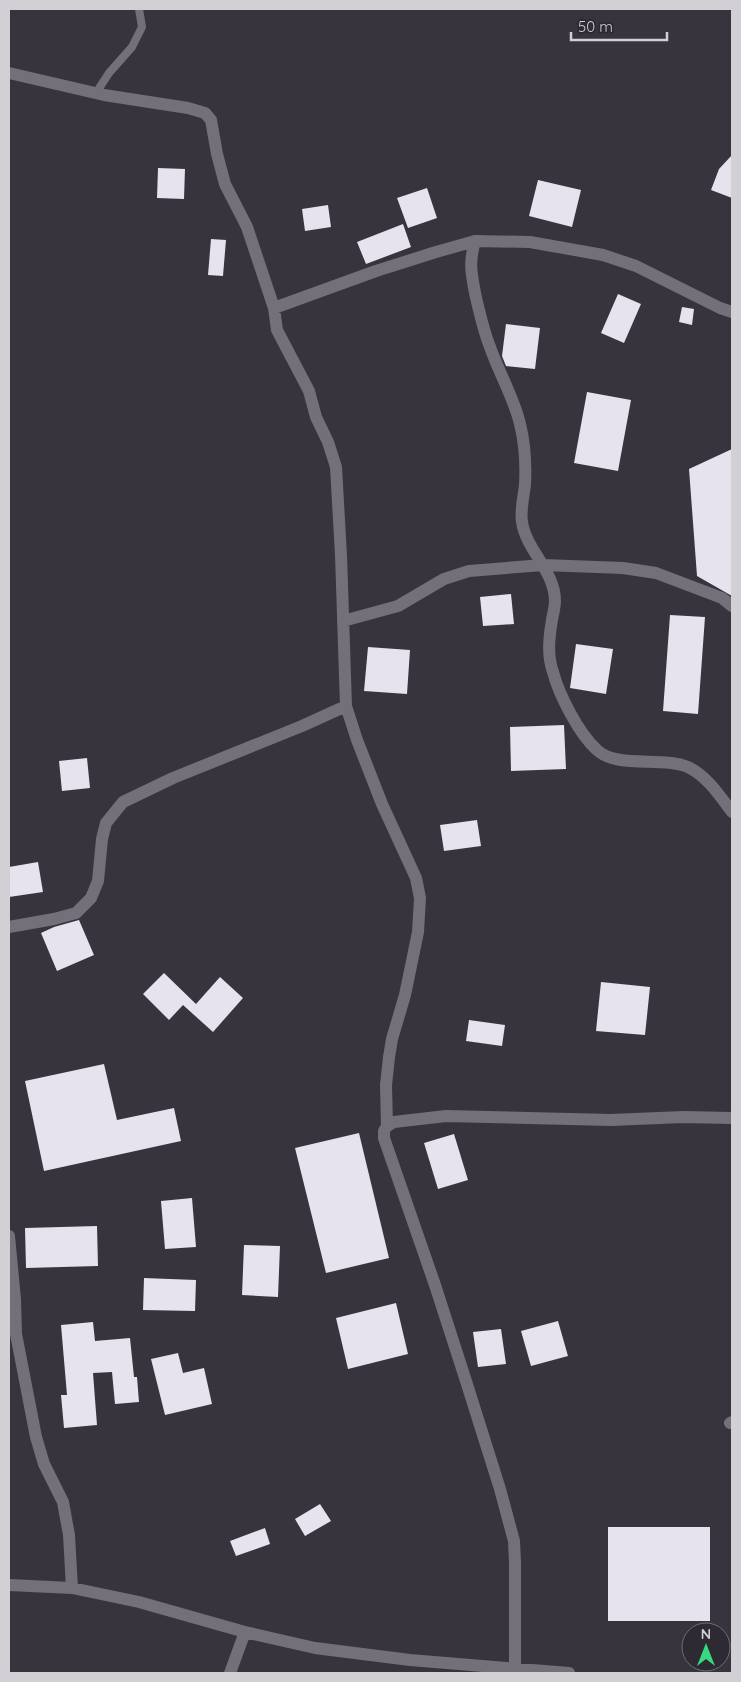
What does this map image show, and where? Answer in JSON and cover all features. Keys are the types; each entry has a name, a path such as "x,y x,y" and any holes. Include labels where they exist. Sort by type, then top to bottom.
{"street":[{"path":"9,73 96,93 188,108 205,113 211,120 225,184 247,227 274,308 277,330 309,391 316,417 328,442 336,467 346,706 382,804 416,878 420,898 418,932 389,1057 386,1084 386,1126 384,1131 386,1147 461,1363 514,1541 515,1668"},
{"path":"274,308 427,254 475,241 530,242 603,255 636,266 720,308 732,312"},
{"path":"475,241 470,257 480,317 489,347 520,424 525,450 522,521 526,535 550,579 555,601 549,650 552,671 561,696 584,734 598,751 612,759 668,761 688,767 707,780 732,812"},
{"path":"343,621 398,606 444,579 469,571 543,565 622,568 656,573 722,598 732,606"},
{"path":"9,927 54,920 76,913 91,898 98,881 102,839 106,823 123,802 173,778 302,726 346,706"},
{"path":"386,1126 394,1122 446,1116 611,1120 683,1117 732,1118"},
{"path":"9,1236 16,1334 36,1436 44,1464 63,1502 69,1535 72,1588"},
{"path":"9,1585 72,1588 139,1602 245,1632 315,1648 410,1660 569,1673"},
{"path":"230,1673 245,1632"},
{"path":"409,1673 410,1660"}],"lane":[{"path":"96,93 109,73 132,47 142,27 139,9"}],"building":[{"path":"732,155 732,198 711,190 719,169"},
{"path":"158,168 185,169 184,199 157,198"},
{"path":"538,180 581,190 572,227 529,216"},
{"path":"427,188 437,218 408,228 397,198"},
{"path":"328,205 331,227 305,231 302,209"},
{"path":"403,224 411,247 366,264 357,242"},
{"path":"211,239 226,240 223,276 208,275"},
{"path":"618,294 641,304 624,343 601,333"},
{"path":"682,307 694,309 692,325 679,322"},
{"path":"506,324 540,328 535,369 506,366 502,356"},
{"path":"587,392 631,400 618,471 574,463"},
{"path":"732,449 732,596 697,576 689,469"},
{"path":"511,594 514,624 483,626 480,597"},
{"path":"670,615 705,617 698,714 663,711"},
{"path":"576,644 613,649 606,694 570,688"},
{"path":"368,647 410,650 407,694 364,691"},
{"path":"564,725 566,769 511,771 510,727"},
{"path":"87,758 90,788 62,791 59,761"},
{"path":"477,820 481,846 444,851 440,825"},
{"path":"38,862 43,892 9,897 9,867"},
{"path":"79,920 94,955 57,971 41,933"},
{"path":"164,973 196,1004 220,977 243,998 213,1032 183,1005 169,1020 143,994"},
{"path":"601,982 650,987 645,1035 596,1031"},
{"path":"469,1020 505,1025 502,1046 466,1041"},
{"path":"104,1064 117,1120 174,1108 181,1141 44,1171 25,1081"},
{"path":"359,1133 389,1258 326,1273 295,1148"},
{"path":"454,1134 468,1180 438,1189 424,1143"},
{"path":"192,1198 196,1247 165,1249 161,1201"},
{"path":"97,1226 98,1266 26,1268 25,1228"},
{"path":"244,1245 280,1246 278,1297 242,1295"},
{"path":"144,1278 196,1280 195,1311 143,1310"},
{"path":"396,1303 408,1354 348,1369 336,1318"},
{"path":"558,1321 568,1356 531,1366 521,1331"},
{"path":"93,1322 95,1341 130,1338 134,1377 137,1377 139,1402 115,1404 112,1372 93,1373 97,1425 64,1428 61,1395 67,1395 61,1325"},
{"path":"501,1329 506,1364 478,1367 473,1332"},
{"path":"178,1353 183,1373 204,1368 212,1404 165,1415 151,1359"},
{"path":"320,1504 331,1521 305,1536 295,1519"},
{"path":"608,1527 710,1527 710,1621 608,1621"},
{"path":"265,1528 270,1544 236,1556 230,1541"}]}
